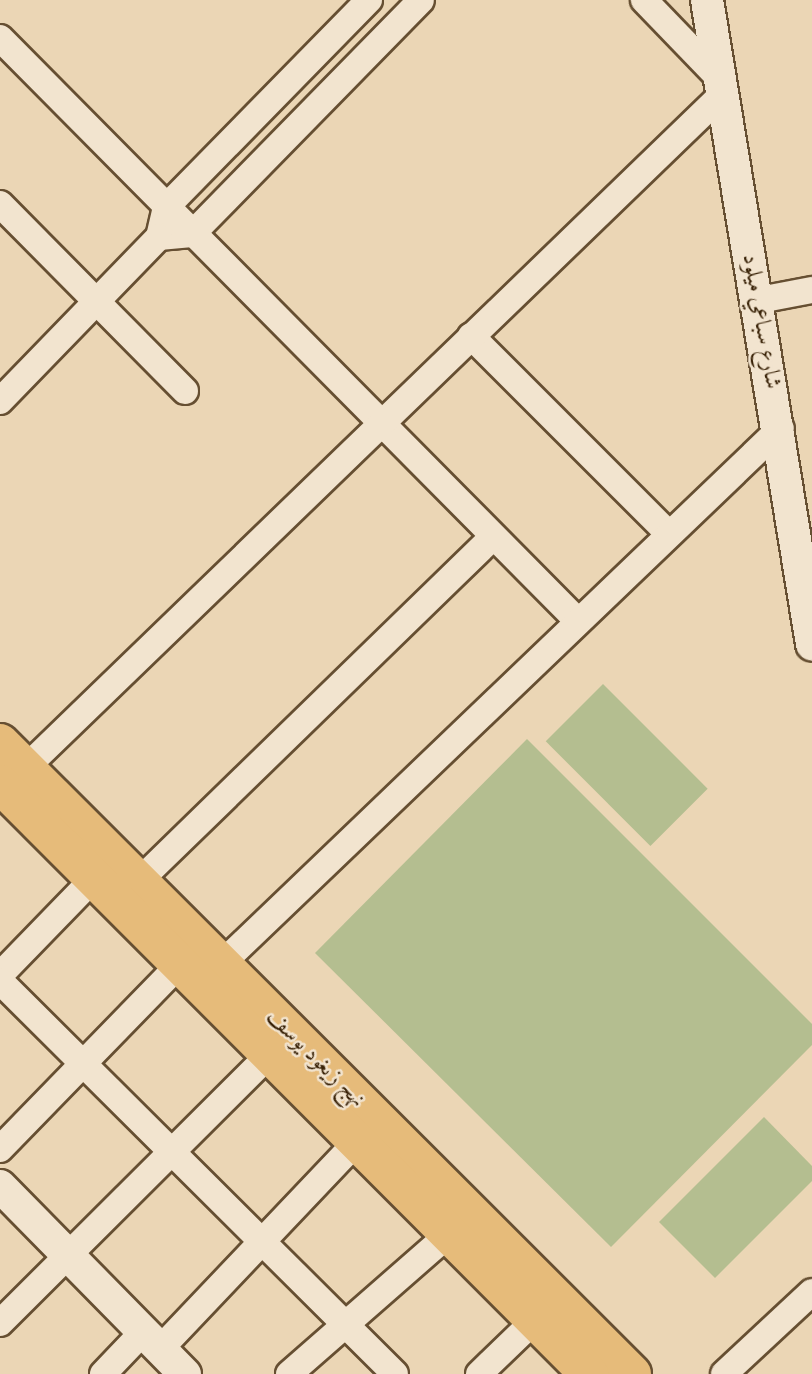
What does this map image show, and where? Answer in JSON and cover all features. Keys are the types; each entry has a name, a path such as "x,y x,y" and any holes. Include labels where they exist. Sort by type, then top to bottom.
{"main road":[{"name":"نهج زيغود يوسف","path":"6,775 92,880 281,1044 368,1131 632,1374"},
{"name":"نهج زيغود يوسف","path":"6,775 136,883 200,971"},
{"name":"نهج زيغود يوسف","path":"368,1131 448,1235 589,1374"}],"street":[{"path":"159,237 192,234 421,0"},
{"path":"6,775 471,336 722,86 644,0"},
{"name":"شارع سباعي ميلود","path":"707,0 781,428 812,644"},
{"path":"0,401 159,237 166,207 368,1 393,29"},
{"path":"0,38 492,538 578,621"},
{"path":"0,204 185,391"},
{"path":"759,300 812,290"},
{"path":"471,336 667,532"},
{"path":"0,1149 83,1061 200,971 578,621 667,532 781,428"},
{"path":"136,883 492,538"},
{"path":"0,975 92,880"},
{"path":"0,981 395,1374"},
{"path":"0,1324 67,1255 173,1155 281,1044"},
{"path":"103,1374 152,1340 263,1242 368,1131"},
{"path":"0,1186 185,1374"},
{"path":"289,1374 345,1322 448,1235"},
{"path":"724,1374 812,1292"},
{"path":"479,1374 535,1320"}],"green space":[{"path":"603,684 708,789 650,846 546,741"},
{"path":"527,739 812,1024 812,1045 611,1247 315,953"},
{"path":"764,1117 812,1166 812,1181 715,1278 659,1222"}]}
